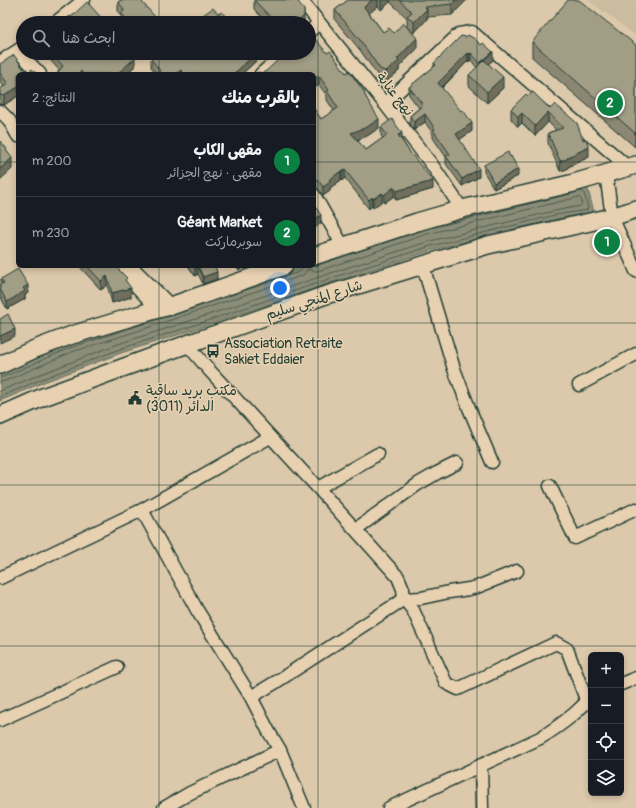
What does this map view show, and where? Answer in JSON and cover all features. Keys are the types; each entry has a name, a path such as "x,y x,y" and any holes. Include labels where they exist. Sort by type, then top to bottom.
{"main road":[{"path":"316,255 417,222 462,209 570,184 632,167"},
{"name":"شارع المنجي سليم","path":"0,416 43,397 323,296 488,245 636,209"},
{"path":"0,365 72,335 164,308 274,268"}],"street":[{"path":"64,16 84,0"},
{"name":"نهج عنابة","path":"301,0 314,16"},
{"name":"نهج عنابة","path":"316,19 432,165 462,209"},
{"path":"316,26 319,23"},
{"path":"384,104 459,34 472,32 632,167"},
{"path":"0,62 16,52"},
{"path":"29,60 38,72"},
{"path":"263,72 277,60"},
{"path":"0,111 9,120 16,132"},
{"path":"606,174 612,216 636,271"},
{"path":"316,199 343,246"},
{"path":"424,266 454,369 492,462"},
{"path":"119,268 164,308"},
{"path":"133,268 164,308"},
{"path":"187,344 398,577 404,589 404,599 412,610 446,684 458,689 556,643 567,649 588,699"},
{"path":"579,385 636,354"},
{"path":"0,578 142,510 270,437"},
{"path":"318,488 378,454"},
{"path":"356,529 418,484 457,463"},
{"path":"550,486 575,538 636,509"},
{"path":"142,510 197,610 250,697 280,750 304,808"},
{"path":"250,697 276,682 404,599 420,598 478,587 517,571"},
{"path":"0,720 117,667"},
{"path":"624,683 636,678"},
{"path":"389,808 540,738 560,725 588,702"},
{"path":"164,808 190,793 280,750"},
{"path":"481,765 482,808"}],"shaded area":[{"path":"588,0 636,0 636,36 634,34"}],"water":[{"path":"587,186 594,212 556,219 433,250 121,353 44,382 0,401 0,374 68,344 298,268 316,268 316,261 425,225"}],"building":[{"path":"121,0 142,0 141,1 154,16 124,16 121,13 124,9 118,2"},
{"path":"254,0 297,0 304,10 304,16 269,16"},
{"path":"348,0 372,0 364,7 383,32 389,28 394,33 403,23 417,38 397,59 399,61 388,70 385,71 380,69 360,40 335,10"},
{"path":"399,0 456,0 452,4 425,7 427,9 414,22 407,16 412,12"},
{"path":"568,0 579,0 636,45 635,133 532,42"},
{"path":"87,2 100,16 72,16"},
{"path":"213,8 218,14 222,12 225,16 204,16 203,15"},
{"path":"468,35 481,45 483,43 493,52 480,63 471,53 468,53 438,83 461,111 463,110 472,123 456,134 479,169 462,179 446,156 450,154 433,130 435,129 425,114 414,122 410,116 423,105 409,87 436,65 434,63 461,36 466,37"},
{"path":"316,40 327,53 330,51 346,73 349,71 365,93 364,94 379,119 367,127 351,133 366,150 387,135 381,127 392,119 402,133 398,135 433,181 396,191 394,187 384,195 382,193 373,199 372,197 369,200 345,170 342,172 341,171 329,180 330,182 323,187 316,180 316,112 321,119 338,108 327,91 329,90 319,76 316,78 316,72 264,72 278,60 316,60"},
{"path":"14,55 26,72 16,72 16,88 4,96 0,95 0,89 8,84 0,73 0,64"},
{"path":"57,60 133,60 119,72 58,72 63,66"},
{"path":"152,60 249,60 236,72 182,72 181,70 178,72 161,72"},
{"path":"484,60 503,77 487,92 469,75"},
{"path":"533,92 550,109 555,104 577,123 583,140 586,139 589,147 568,157 567,159 560,161 548,133 563,128 548,112 535,126 522,113 518,117 511,109 526,94 528,96"},
{"path":"0,141 12,158 0,169"},
{"path":"508,152 518,169 494,183 484,165"},
{"path":"316,208 321,215 316,219"},
{"path":"89,268 117,268 127,278 125,280 131,288 112,293 107,276 101,281"},
{"path":"199,268 216,268 217,272 203,277"},
{"path":"18,269 28,285 23,288 25,291 7,302 0,289 0,285 4,283 1,279"},
{"path":"8,314 15,329 0,336 0,319"}],"place":[{"name":"Géant Market","path":"610,103"},
{"name":"مقهى الكاب","path":"607,242"},
{"name":"Association Retraite Sakiet Eddaier","path":"213,351"},
{"name":"مكتب بريد ساقية الدائر (3011)","path":"135,398"}]}
